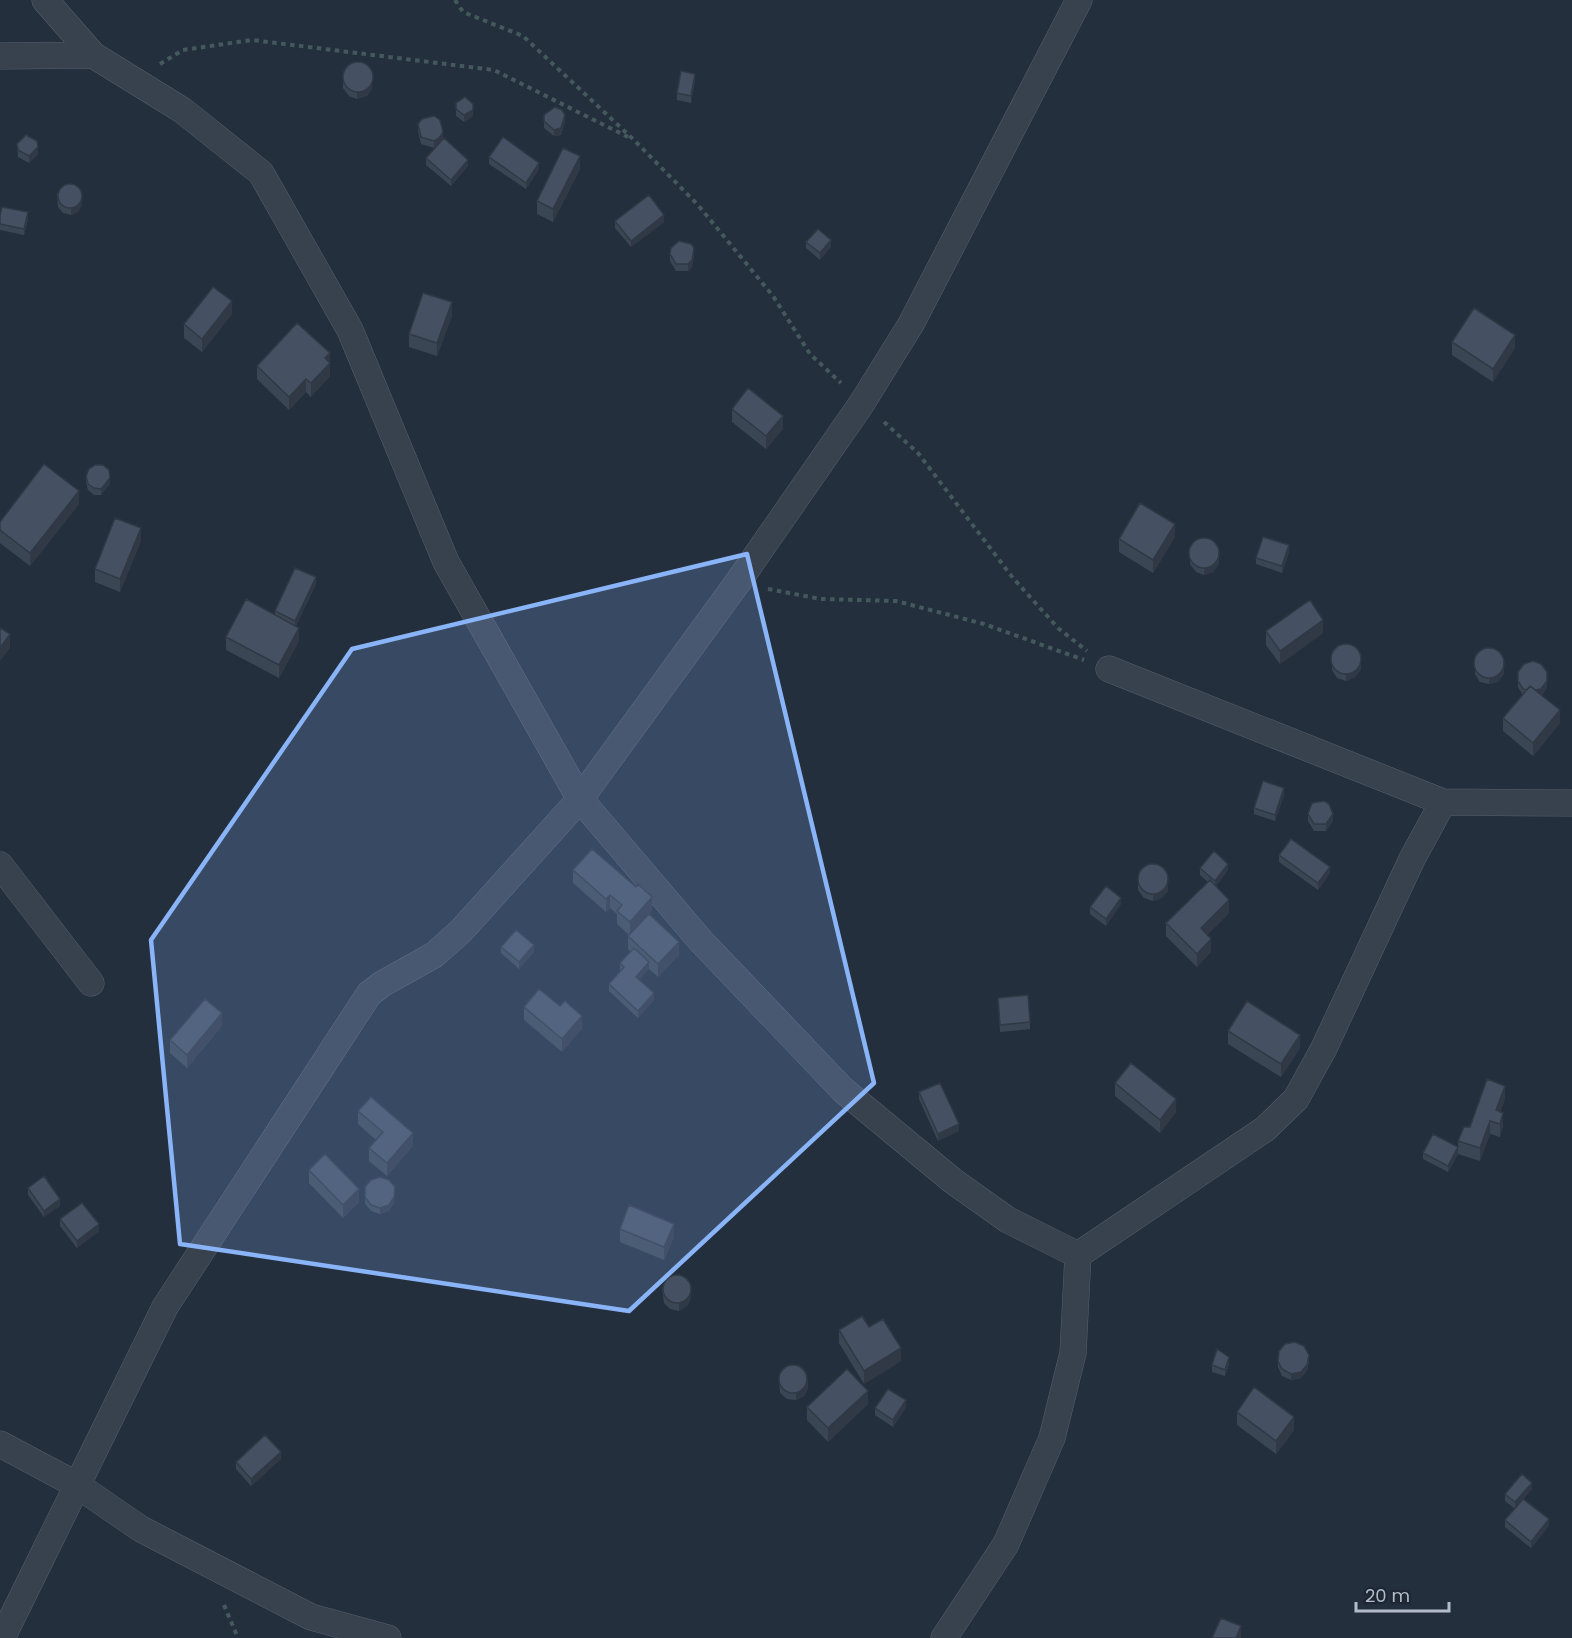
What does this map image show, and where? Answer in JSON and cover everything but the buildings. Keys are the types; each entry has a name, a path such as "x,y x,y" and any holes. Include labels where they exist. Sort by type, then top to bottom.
{"street":[{"path":"45,0 93,55 182,110 261,173 350,330 446,562 580,800 700,940 843,1089 953,1180 1008,1220 1078,1255"},
{"path":"2,1638 165,1307 369,994 382,984 434,955 461,931 580,800 738,582 862,403 910,324 1079,0"},
{"path":"0,56 93,55"},
{"path":"1109,669 1443,802 1572,803"},
{"path":"1078,1255 1265,1129 1296,1099 1324,1048 1412,859 1443,802"},
{"path":"0,865 91,983"},
{"path":"944,1638 1006,1544 1052,1438 1072,1353 1078,1255"},
{"path":"0,1444 77,1485 133,1524 311,1617 388,1638"}],"path":[{"path":"455,0 463,12 523,36 634,140 698,205 773,296 810,354 918,453 1013,578 1058,627 1109,669"},
{"path":"118,70 159,65 183,50 252,40 494,70 634,140"},
{"path":"738,582 821,599 896,601 984,624 1109,669"}],"highlighted area":[{"path":"747,554 874,1083 629,1311 180,1244 151,940 352,649"}]}
